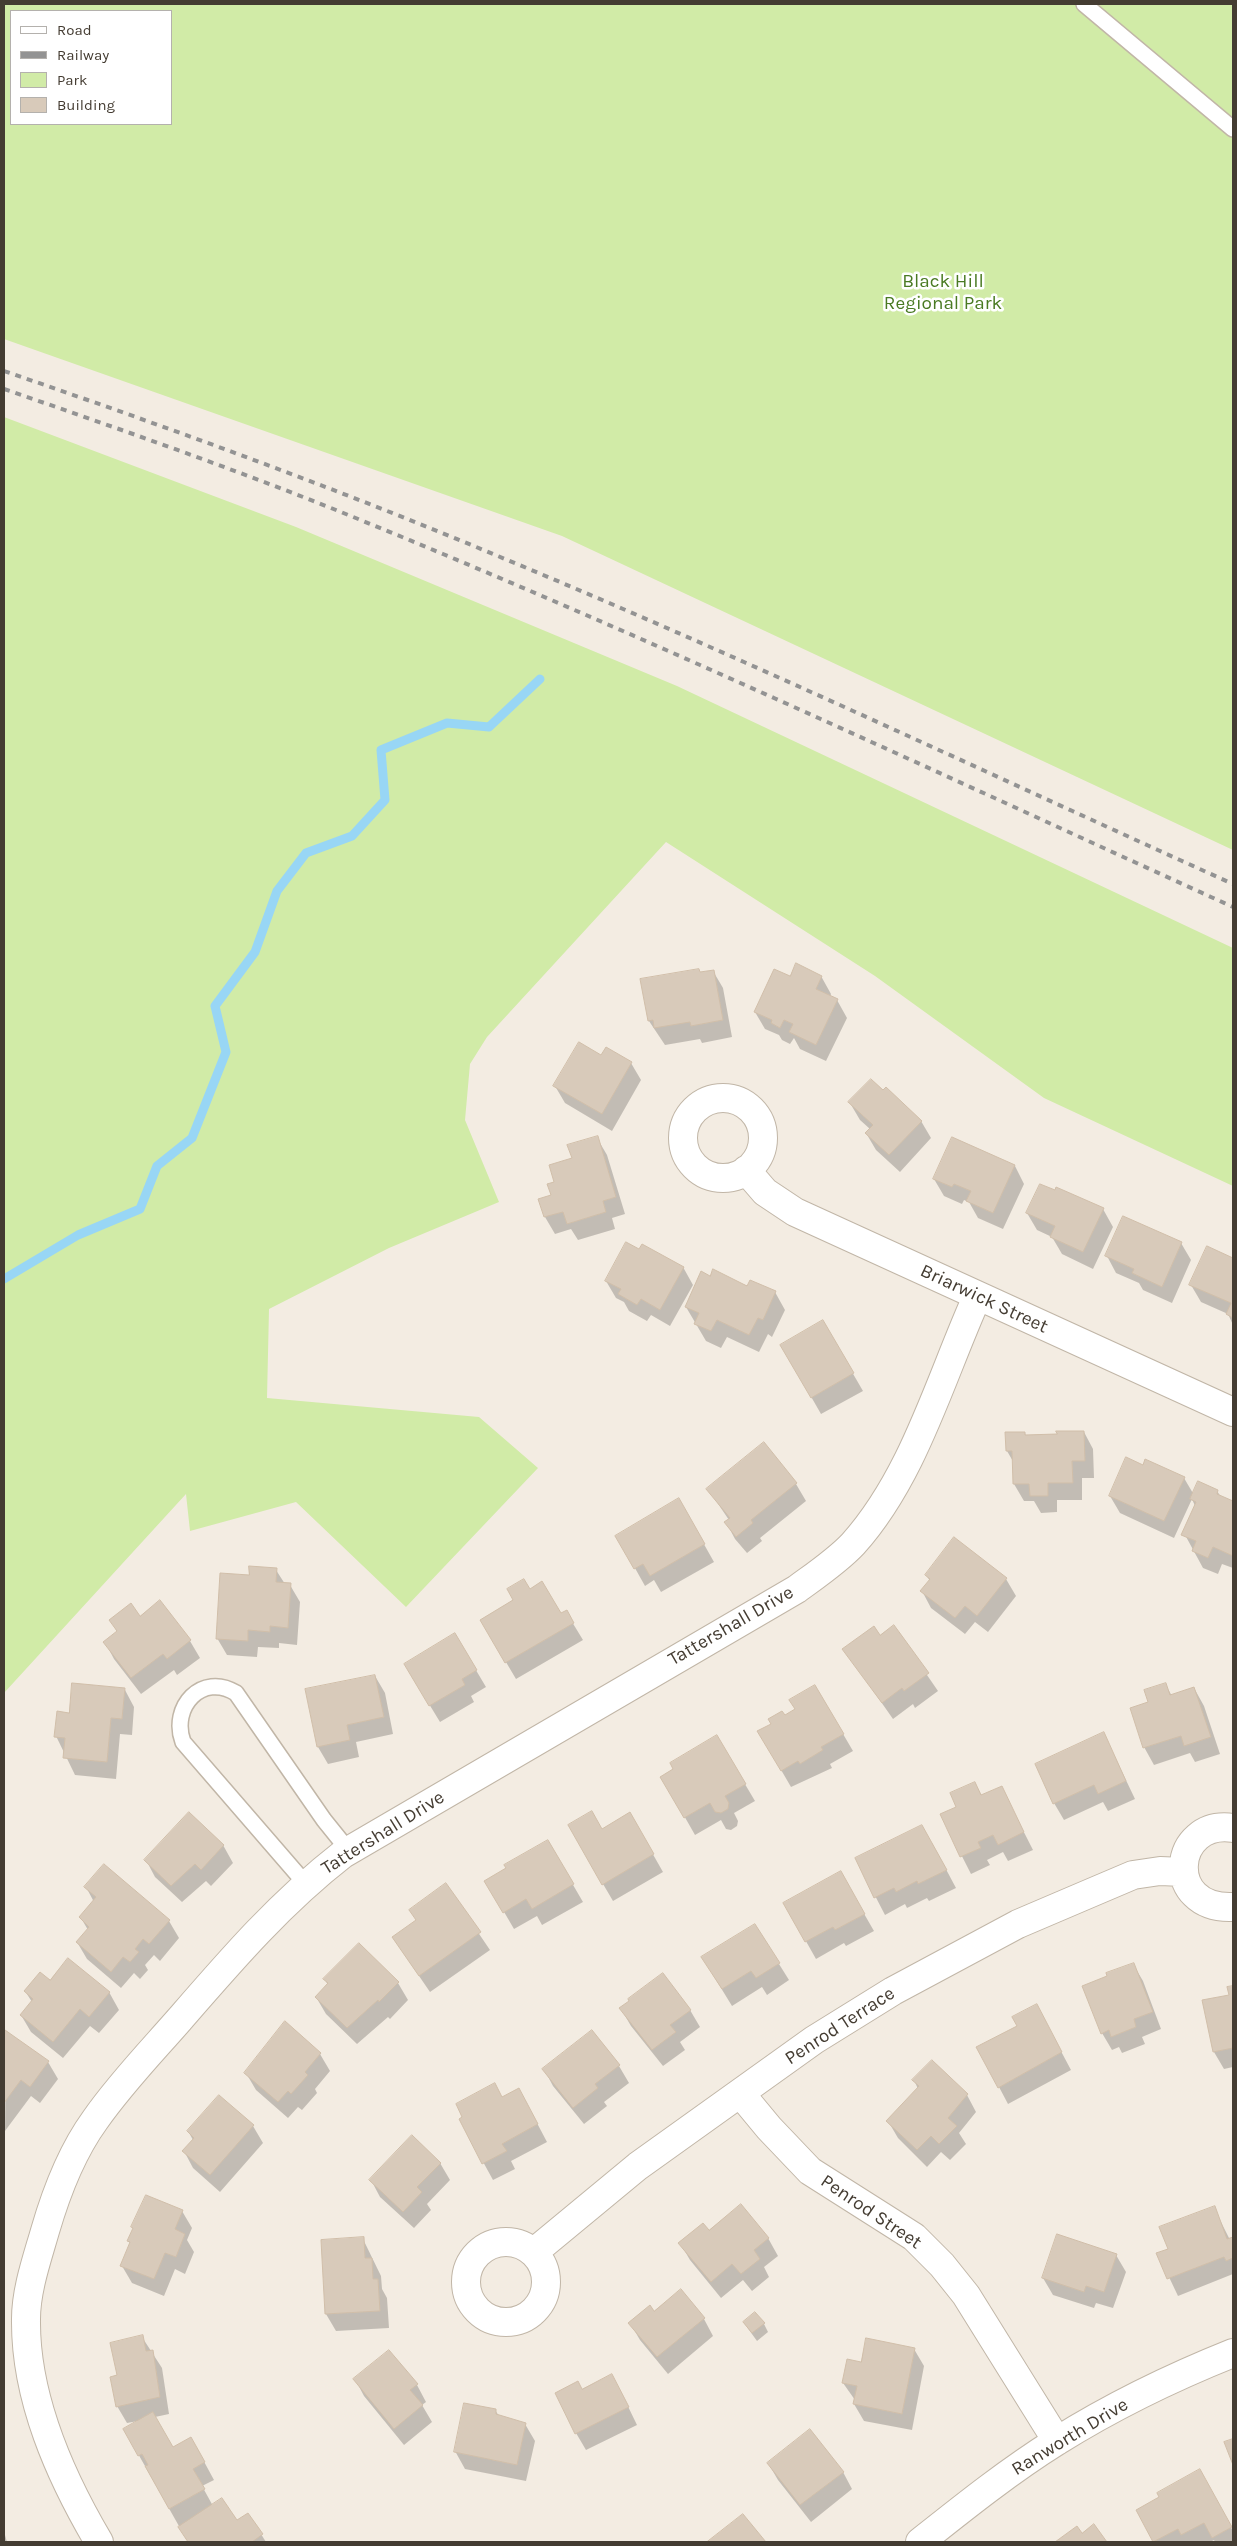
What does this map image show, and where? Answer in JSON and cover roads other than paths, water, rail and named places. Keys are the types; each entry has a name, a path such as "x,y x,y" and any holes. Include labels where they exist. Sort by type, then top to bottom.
{"street":[{"name":"Briarwick Street","path":"746,1170 765,1192 795,1212 977,1297 1233,1412"},
{"name":"Tattershall Drive","path":"99,2542 67,2482 49,2440 29,2360 15,2318 34,2271 54,2201 78,2146 95,2119 214,1979 274,1913 305,1883 349,1850 796,1589 838,1558 873,1518 902,1469 922,1428 977,1297"},
{"path":"1233,1828 1211,1829 1199,1835 1190,1845 1184,1858 1183,1872 1187,1885 1195,1896 1207,1904 1221,1908 1233,1907"},
{"name":"Penrod Terrace","path":"534,2252 638,2166 840,2023 893,1991 1018,1924 1133,1875 1160,1871 1183,1872"},
{"name":"Penrod Street","path":"740,2093 769,2128 810,2171 914,2237 942,2265 966,2295 1057,2441"},
{"name":"Ranworth Drive","path":"920,2542 1001,2480 1057,2441 1166,2382 1233,2353"}],"lane":[{"path":"1084,4 1233,129"},
{"path":"305,1883 183,1742 178,1721 182,1708 189,1698 205,1689 217,1686 228,1688 236,1693 324,1820 349,1850"}],"waterway":[{"path":"4,1279 78,1235 140,1209 157,1166 192,1138 226,1052 215,1006 255,952 277,891 306,853 352,836 385,800 381,750 447,723 489,727 540,679"}],"railway":[{"path":"4,371 256,461 443,533 688,637 1233,884"},
{"path":"4,389 127,432 331,508 559,603 672,652 1233,907"}],"park label":[{"name":"Black Hill Regional Park","path":"943,293"}]}
